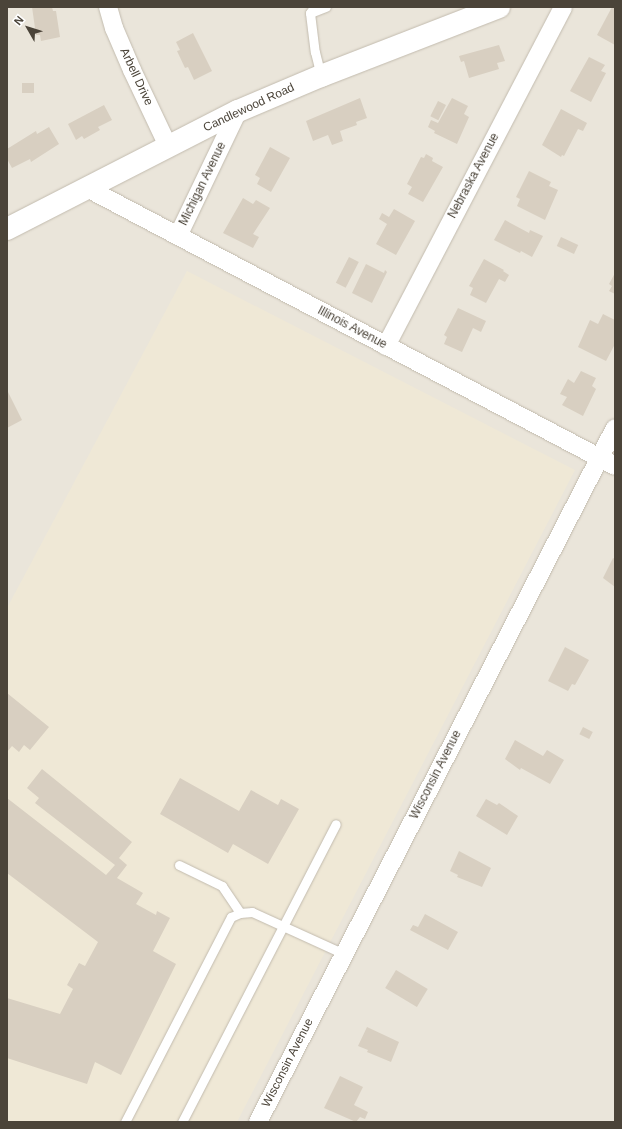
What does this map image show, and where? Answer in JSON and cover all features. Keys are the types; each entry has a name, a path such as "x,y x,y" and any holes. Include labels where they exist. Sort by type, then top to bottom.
{"street":[{"name":"Arbell Drive","path":"108,7 114,28 132,70 168,146"},
{"name":"Candlewood Road","path":"7,229 89,189 168,146 238,111 467,13 500,7"},
{"name":"Nebraska Avenue","path":"386,346 563,7"},
{"name":"Michigan Avenue","path":"178,236 238,111"},
{"name":"Illinois Avenue","path":"89,189 615,466"},
{"name":"Wisconsin Avenue","path":"258,1122 615,428"}],"lane":[{"path":"321,76 315,52 312,10 326,7"},
{"path":"182,1122 336,824"},
{"path":"179,865 222,886 240,913"},
{"path":"124,1122 231,917 240,913 252,912 344,954"}],"shaded area":[{"path":"7,7 615,7 615,1122 7,1122"},
{"path":"187,271 575,470 237,1122 7,1122 7,608"}],"building":[{"path":"32,7 52,7 53,11 56,11 60,37 41,41 40,35 36,35"},
{"path":"612,7 615,7 615,45 597,35"},
{"path":"193,33 212,71 194,80 188,67 185,68 177,51 180,50 176,42"},
{"path":"499,45 505,61 497,63 499,69 469,78 464,61 461,62 459,56"},
{"path":"589,57 605,65 601,71 606,73 591,102 570,91"},
{"path":"22,83 34,83 34,93 22,93"},
{"path":"360,98 367,118 356,122 357,125 340,131 343,141 332,145 328,135 313,141 306,121"},
{"path":"452,98 468,106 464,114 469,117 457,144 434,133 435,131 428,127 431,120 438,123"},
{"path":"438,101 446,105 438,120 430,116"},
{"path":"104,105 112,120 98,127 100,130 84,139 82,136 76,140 68,124"},
{"path":"561,109 587,123 583,131 578,129 564,156 562,155 561,157 542,145"},
{"path":"49,127 59,144 31,162 30,159 12,168 7,159 7,149 36,131 37,134"},
{"path":"270,147 290,158 271,192 257,184 260,178 255,175"},
{"path":"426,154 433,158 432,161 443,167 423,202 408,194 412,187 407,184 421,157 424,158"},
{"path":"529,171 551,182 549,186 558,190 545,220 517,206 520,199 516,197"},
{"path":"243,198 253,204 256,200 270,208 253,234 259,237 253,248 223,233"},
{"path":"394,209 415,221 396,255 376,244 387,224 379,219 382,213 389,217"},
{"path":"505,220 529,233 530,230 543,236 532,257 521,251 520,253 494,240"},
{"path":"561,237 578,245 574,254 557,246"},
{"path":"349,257 359,262 346,288 336,283"},
{"path":"484,259 504,270 503,271 509,275 505,282 499,279 486,303 470,295 473,288 469,286"},
{"path":"366,264 384,273 385,270 387,272 372,303 352,293"},
{"path":"615,273 615,294 609,291 612,286 609,284"},
{"path":"458,308 486,321 481,332 473,328 462,352 444,344 447,337 444,335"},
{"path":"603,314 615,320 615,344 606,361 578,347 590,320 598,324"},
{"path":"581,371 596,378 592,386 596,389 583,416 562,405 567,397 560,394 568,379 574,383"},
{"path":"7,390 22,420 7,428"},
{"path":"613,558 615,559 615,587 603,578"},
{"path":"565,647 589,660 575,685 572,684 568,691 548,681"},
{"path":"7,693 49,727 30,750 24,745 19,752 12,746 7,752"},
{"path":"583,727 593,732 589,739 579,734"},
{"path":"515,740 543,756 547,750 564,760 550,784 521,768 520,770 505,759"},
{"path":"42,769 132,842 119,858 127,865 117,878 143,893 136,904 156,915 157,911 170,918 153,951 176,964 121,1075 95,1062 87,1084 7,1058 7,998 60,1014 73,989 67,985 79,963 85,966 98,942 7,873 7,798 106,875 115,865 35,803 39,798 27,788"},
{"path":"180,778 239,811 251,790 278,805 281,799 299,809 268,864 233,844 228,853 160,814"},
{"path":"486,799 497,805 499,803 518,816 507,835 476,816"},
{"path":"459,851 491,868 482,887 457,877 458,875 450,871"},
{"path":"425,914 458,932 448,950 410,930 413,925 418,927"},
{"path":"396,970 428,989 417,1007 385,988"},
{"path":"367,1027 399,1042 391,1062 367,1052 368,1050 358,1046"},
{"path":"340,1076 363,1087 354,1105 368,1112 365,1119 360,1117 356,1122 324,1108"}]}
